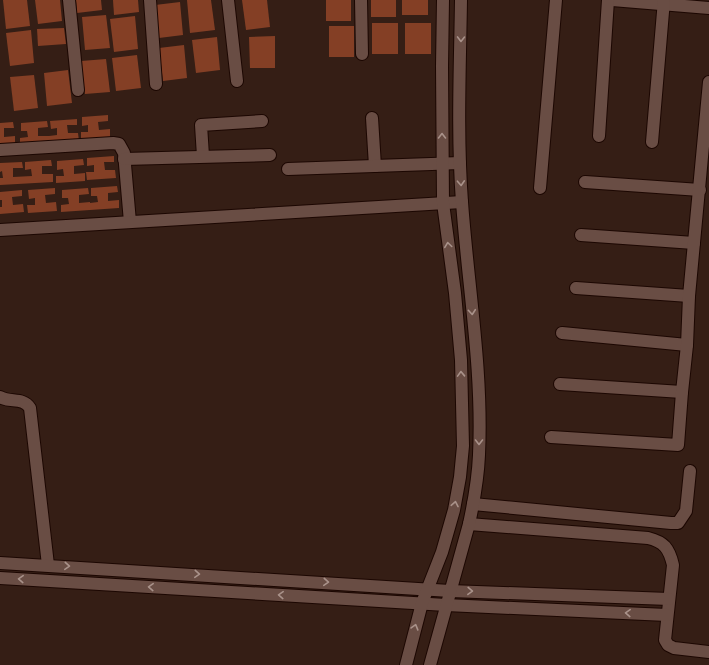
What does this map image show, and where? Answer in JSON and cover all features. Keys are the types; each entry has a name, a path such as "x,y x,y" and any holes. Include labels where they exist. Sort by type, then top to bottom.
{"street":[{"path":"69,0 78,90"},
{"path":"150,0 156,84"},
{"path":"228,0 237,81"},
{"path":"361,0 362,54"},
{"path":"406,665 422,603 442,552 454,510 460,477 463,446 461,360 455,293 443,203 443,0"},
{"path":"430,665 469,524 479,455 477,367 462,202 460,163 462,0"},
{"path":"540,188 556,0"},
{"path":"599,136 608,0"},
{"path":"612,0 663,2 709,8"},
{"path":"652,142 663,2"},
{"path":"551,437 678,445 694,243 700,190 706,161 709,82"},
{"path":"372,118 375,166"},
{"path":"203,156 201,124 262,120"},
{"path":"0,150 113,143 119,144 123,149 130,222"},
{"path":"124,159 270,155"},
{"path":"288,169 460,163"},
{"path":"585,182 700,190"},
{"path":"0,230 462,202"},
{"path":"581,235 694,243"},
{"path":"576,288 689,296"},
{"path":"562,333 687,345"},
{"path":"560,384 682,392"},
{"path":"0,397 4,399 24,401 30,408 48,565"},
{"path":"473,504 678,523 686,511 690,471"},
{"path":"469,524 648,538 657,540 664,545 670,554 672,565 665,640 668,645 674,648 709,652"},
{"path":"0,563 450,591 669,599"},
{"path":"0,578 446,605 667,615"}],"building":[{"path":"3,0 27,0 30,26 6,29"},
{"path":"35,0 60,0 62,21 38,24"},
{"path":"76,0 101,0 102,10 77,13"},
{"path":"113,0 138,0 139,12 114,15"},
{"path":"187,0 211,0 215,30 190,33"},
{"path":"242,0 267,0 270,27 246,30"},
{"path":"326,0 351,0 351,21 326,21"},
{"path":"371,0 396,0 396,17 371,17"},
{"path":"402,0 428,0 428,15 402,15"},
{"path":"180,2 183,35 159,38 155,5"},
{"path":"106,15 110,48 85,50 82,17"},
{"path":"135,16 138,49 114,52 110,19"},
{"path":"372,23 398,23 398,54 372,54"},
{"path":"405,23 431,23 431,54 405,54"},
{"path":"329,26 354,26 354,57 329,57"},
{"path":"64,28 66,44 38,46 37,29"},
{"path":"31,30 34,63 10,66 6,33"},
{"path":"275,36 275,68 250,68 249,37"},
{"path":"217,37 220,70 196,73 192,40"},
{"path":"184,45 187,78 163,81 159,48"},
{"path":"137,55 141,88 116,91 112,58"},
{"path":"106,59 110,92 85,94 81,61"},
{"path":"68,70 72,103 47,106 44,73"},
{"path":"34,75 38,108 14,111 10,77"},
{"path":"108,115 108,121 98,122 99,130 110,129 110,137 81,139 81,132 88,132 88,125 82,126 82,117"},
{"path":"77,119 77,125 67,125 68,133 78,133 79,141 20,145 20,138 28,137 27,131 21,131 21,123 47,121 48,127 38,128 38,136 49,136 57,135 57,128 51,129 50,121"},
{"path":"13,122 14,128 4,128 4,137 15,136 15,144 0,145 0,123"},
{"path":"114,156 114,162 104,162 105,170 115,170 116,178 87,180 86,172 94,172 94,165 87,166 87,158"},
{"path":"83,159 84,165 74,166 74,174 85,173 85,181 56,183 56,176 64,176 63,169 57,170 57,161"},
{"path":"51,160 52,166 42,166 42,174 53,174 53,182 0,185 0,178 3,178 2,171 0,172 0,163 22,162 23,168 13,168 13,177 32,176 31,169 25,170 25,162"},
{"path":"117,186 118,192 108,193 108,201 119,200 119,208 61,212 61,205 69,204 68,198 62,198 62,190 88,188 89,194 79,195 79,203 90,203 98,202 97,196 91,196 91,188"},
{"path":"55,188 55,194 45,195 46,203 56,202 57,211 28,213 27,205 35,205 35,198 29,199 28,190"},
{"path":"22,190 22,196 12,197 13,205 23,204 24,212 0,214 2,200 0,200 0,192"}]}
